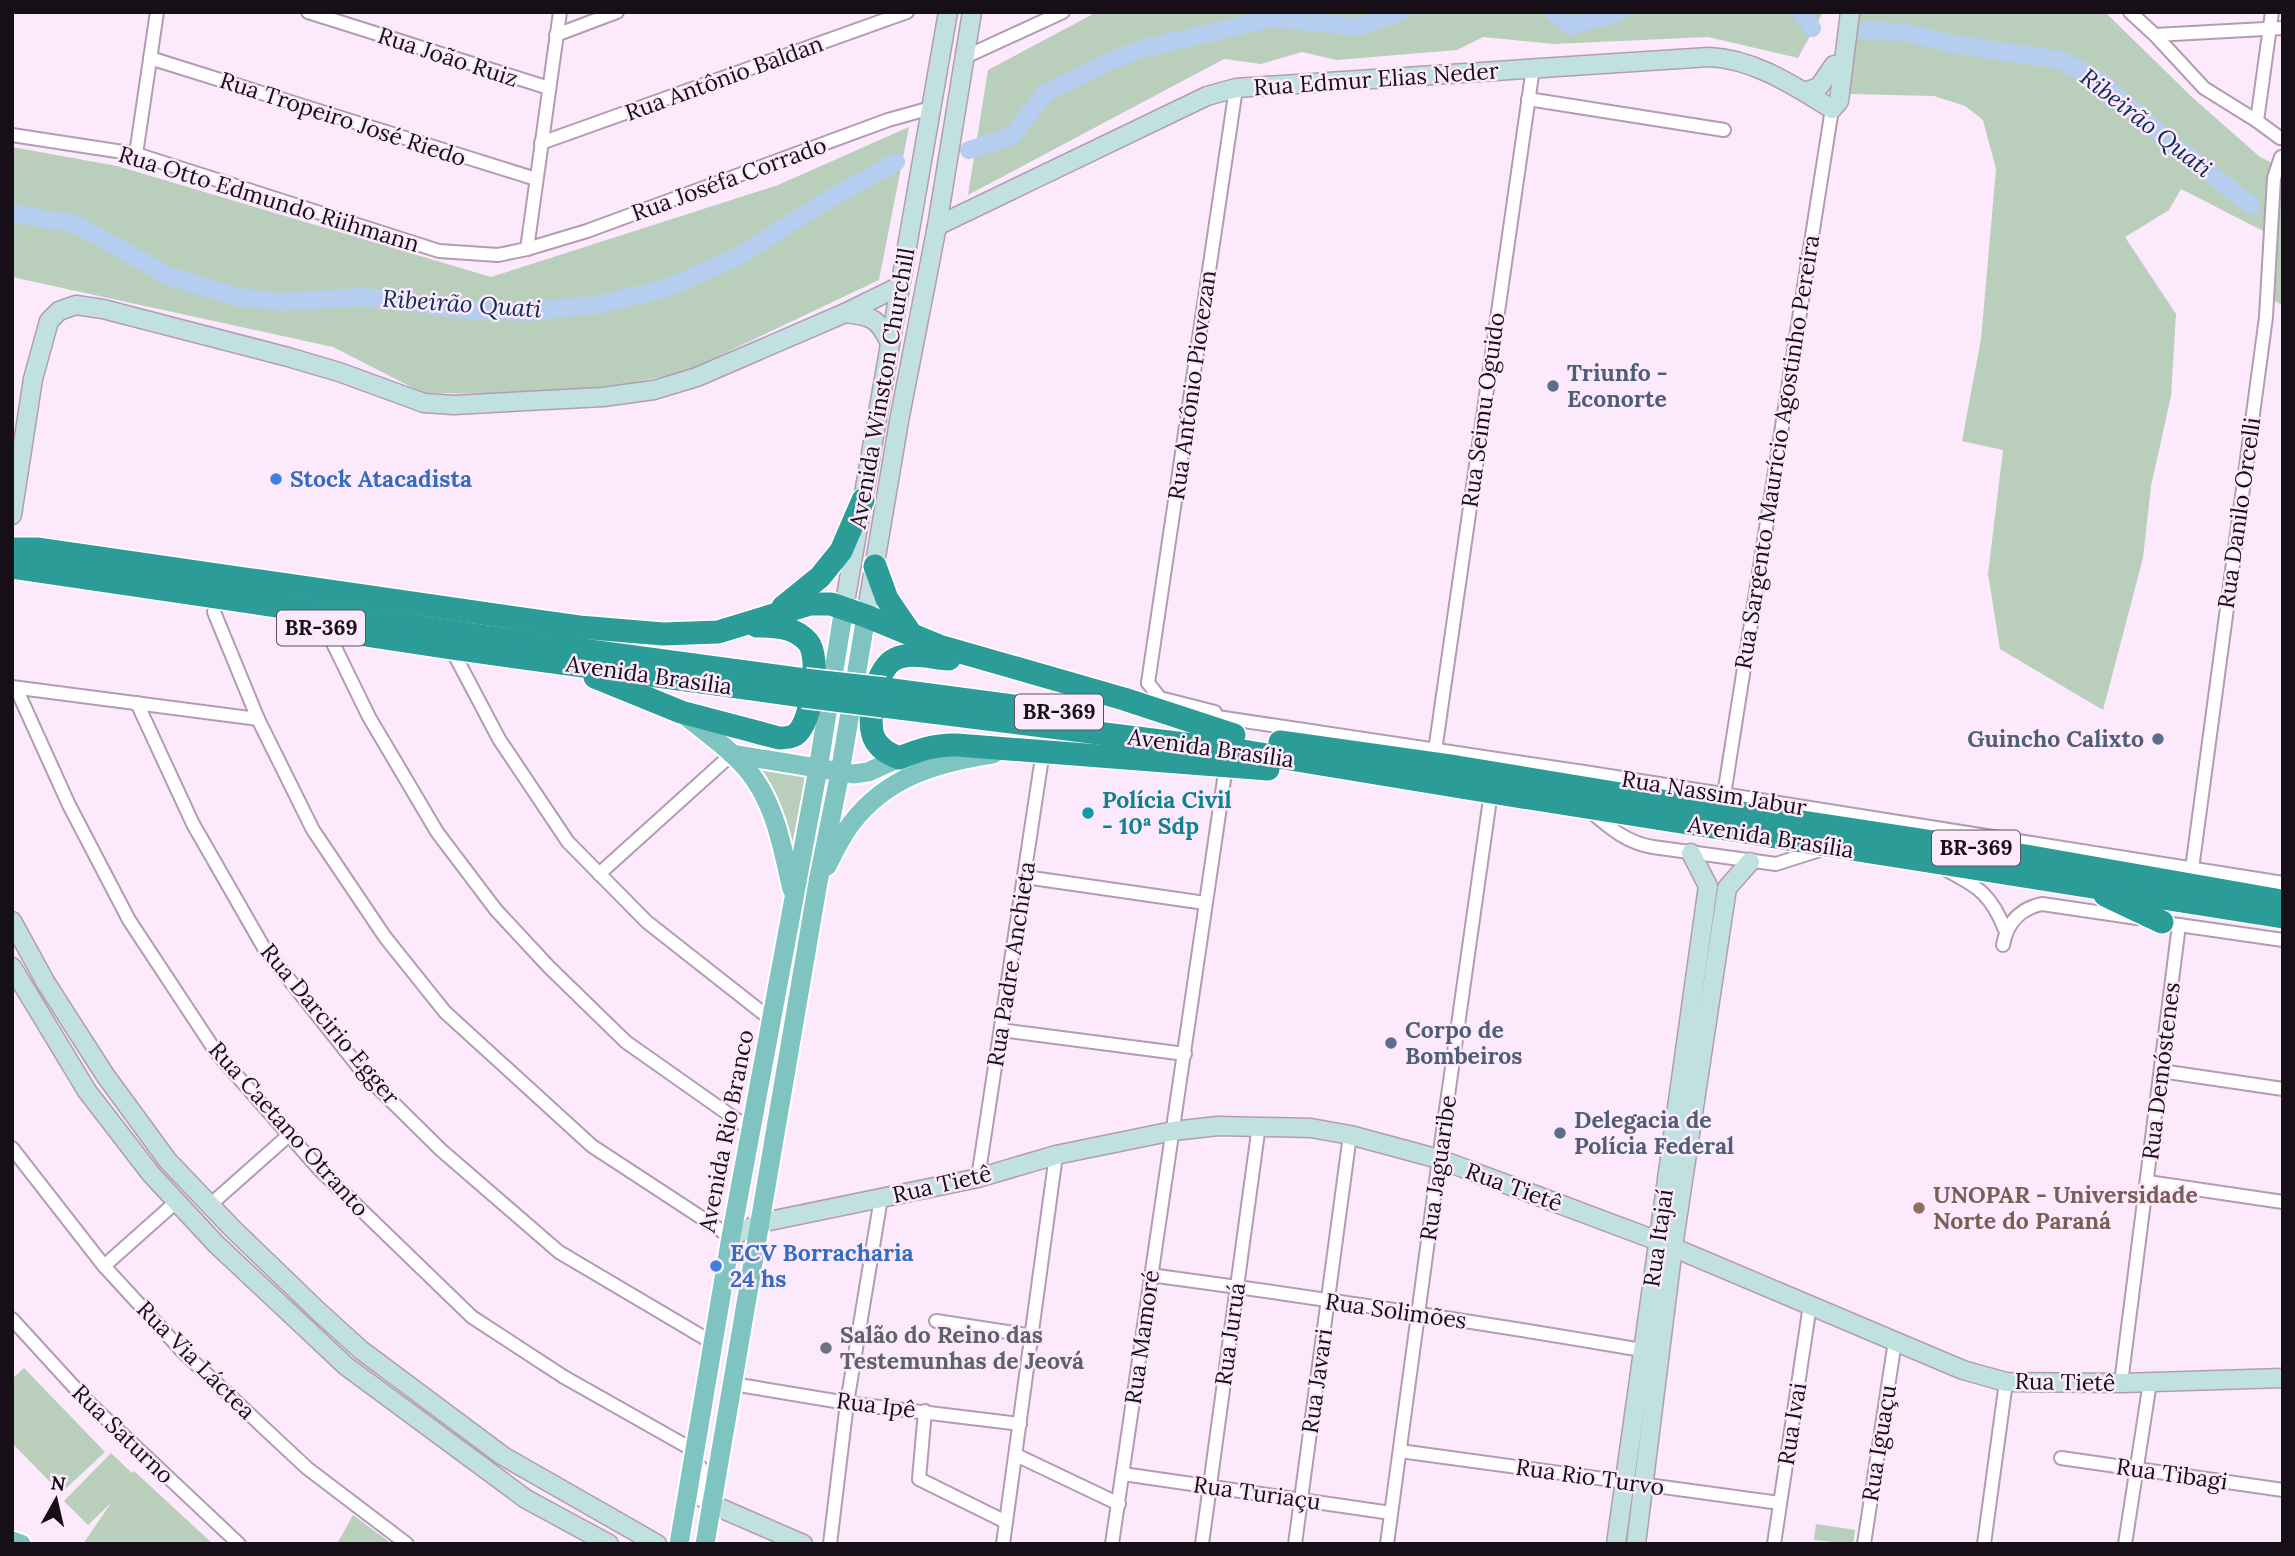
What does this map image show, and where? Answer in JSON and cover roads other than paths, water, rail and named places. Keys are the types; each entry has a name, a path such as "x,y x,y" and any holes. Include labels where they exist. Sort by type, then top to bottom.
{"highway":[{"path":"754,622 795,599 820,577 841,551 863,500"},
{"path":"12,549 37,549 579,627 663,634 718,632 810,604 831,604 939,646 1134,703 1229,727"},
{"path":"875,566 887,599 913,637"},
{"name":"Avenida Brasília","path":"12,567 480,636 804,688"},
{"name":"Avenida Brasília","path":"12,582 552,662 884,698 1230,749 2283,917"},
{"path":"384,598 480,636"},
{"path":"552,662 681,712 779,738 795,735 802,728 808,712 814,666 811,648 794,631 754,622"},
{"path":"1010,666 902,656 886,665 878,678 872,713 874,739 880,748 899,758 941,744 1408,778"},
{"name":"Avenida Brasília","path":"884,698 1229,727 1669,803 2026,856 2283,901"},
{"path":"1669,803 1724,795"},
{"path":"1947,830 2026,856"},
{"path":"2077,883 2170,923"}],"main road":[{"name":"Avenida Winston Churchill","path":"818,769 855,612"},
{"name":"Avenida Winston Churchill","path":"840,773 855,612"},
{"path":"681,712 732,754 754,778 765,796 782,843 794,897"},
{"path":"818,882 851,823 877,798 899,782 933,765 964,758 1038,750"},
{"path":"732,754 840,773 868,772 899,758"},
{"name":"Avenida Rio Branco","path":"679,1544 731,1237 818,769"},
{"name":"Avenida Rio Branco","path":"705,1544 818,882 840,773"},
{"path":"12,1541 20,1544"}],"street":[{"path":"136,154 157,12"},
{"name":"Rua João Ruiz","path":"307,12 549,88"},
{"path":"527,249 560,12"},
{"path":"556,35 617,12"},
{"name":"Rua Antônio Baldan","path":"541,143 907,12"},
{"name":"Avenida Winston Churchill","path":"855,612 863,500 948,12"},
{"name":"Avenida Winston Churchill","path":"855,612 875,566 899,421 937,226 972,12"},
{"path":"965,57 1063,12"},
{"path":"1832,109 1838,12"},
{"path":"1832,109 1839,102 1850,12"},
{"path":"2130,12 2204,88 2281,136"},
{"path":"2257,121 2276,29 2272,12"},
{"path":"2155,35 2276,29"},
{"name":"Rua Edmur Elias Neder","path":"937,226 1208,96 1236,88 1726,57 1748,63 1832,109"},
{"name":"Rua Tropeiro José Riedo","path":"150,58 536,180"},
{"path":"1805,92 1819,87 1834,65"},
{"name":"Rua Seimu Oguido","path":"1435,751 1533,68"},
{"name":"Rua Antônio Piovezan","path":"1148,683 1236,88"},
{"path":"1528,99 1724,130"},
{"name":"Rua Joséfa Corrado","path":"527,249 587,231 888,120 931,108"},
{"name":"Rua Sargento Maurício Agostinho Pereira","path":"1724,795 1832,109"},
{"name":"Rua Otto Edmundo Riihmann","path":"12,135 136,154 439,251 498,254 527,249"},
{"name":"Rua Danilo Orcelli","path":"2192,869 2266,317 2274,178 2282,158 2276,150 2281,136"},
{"path":"12,515 33,379 43,338 49,321 59,311 76,305 103,309 288,357 339,372 424,403 454,405 603,397 654,390 697,377 845,313 900,286"},
{"path":"845,313 865,315 880,323 890,342"},
{"path":"214,612 258,719 313,830 385,937 444,1012 592,1146 731,1237"},
{"path":"326,629 369,717 437,832 496,910 549,967 626,1042 751,1129"},
{"path":"451,648 499,739 568,842 647,922 792,1036"},
{"path":"1134,703 1148,683"},
{"name":"Rua Nassim Jabur","path":"1148,683 1160,698 1209,708 1229,727 1435,751 2283,883"},
{"path":"14,687 258,719"},
{"name":"Rua Caetano Otranto","path":"14,687 69,805 128,920 216,1052 319,1169 472,1317 694,1456"},
{"name":"Rua Darcirio Egger","path":"136,703 193,824 264,948 365,1075 441,1150 559,1252 713,1343"},
{"name":"Rua Padre Anchieta","path":"978,1178 1025,877 1038,750"},
{"path":"598,874 732,754"},
{"name":"Rua Mamoré","path":"1112,1544 1226,766"},
{"name":"Rua Jaguaribe","path":"1387,1544 1438,1158 1491,792"},
{"path":"1584,806 1615,832 1635,843 1690,853 1776,864 1831,847"},
{"path":"1690,853 1708,886 1727,888 1750,862"},
{"path":"1926,860 1982,891 1994,905 2005,930 2003,945"},
{"path":"1025,877 1205,903"},
{"name":"Rua Itajaí","path":"1636,1544 1666,1244 1708,886"},
{"name":"Rua Itajaí","path":"1616,1544 1642,1350 1666,1244 1727,888"},
{"path":"2005,930 2021,912 2042,904 2283,940"},
{"path":"12,921 46,983 105,1076 168,1161 233,1229 361,1350 503,1456 657,1544"},
{"name":"Rua Demóstenes","path":"2121,1383 2161,1072 2170,923"},
{"path":"12,967 87,1091 151,1174 216,1244 346,1366 526,1499 609,1544"},
{"path":"27,993 46,983"},
{"path":"1001,1030 1185,1054"},
{"path":"2161,1072 2283,1089"},
{"name":"Rua Tietê","path":"731,1237 760,1223 978,1178 1055,1155 1173,1131 1259,1125 1311,1128 1350,1135 1438,1158 1666,1244 1964,1370 2006,1382 2121,1383 2283,1378"},
{"name":"Rua Juruá","path":"1202,1544 1259,1125"},
{"path":"210,1205 289,1135"},
{"name":"Rua Javari","path":"1295,1544 1350,1135"},
{"name":"Rua Via Láctea","path":"12,1149 104,1266 184,1353 307,1468 407,1544"},
{"path":"1003,1544 1033,1336 1055,1155"},
{"path":"151,1174 168,1161"},
{"path":"2148,1182 2283,1202"},
{"path":"830,1544 846,1402 881,1198"},
{"path":"104,1266 176,1202"},
{"path":"216,1244 233,1229"},
{"name":"Rua Solimões","path":"1150,1275 1328,1302 1418,1312 1642,1350"},
{"name":"Rua Ivai","path":"1774,1544 1810,1305"},
{"name":"Rua Saturno","path":"12,1319 86,1400 239,1544"},
{"path":"936,1321 1033,1336"},
{"name":"Rua Iguaçu","path":"1864,1544 1895,1341"},
{"path":"346,1366 361,1350"},
{"path":"1984,1544 2006,1382"},
{"path":"2125,1544 2150,1382"},
{"name":"Rua Ipê","path":"733,1384 846,1402 1020,1424"},
{"path":"925,1411 919,1479 1006,1522"},
{"name":"Rua Rio Turvo","path":"1400,1451 1780,1503"},
{"path":"1016,1455 1119,1504"},
{"path":"490,1474 503,1456"},
{"path":"694,1456 702,1469 698,1499 803,1544"},
{"name":"Rua Tibagi","path":"2061,1458 2283,1490"},
{"name":"Rua Turiaçu","path":"1123,1474 1391,1513"}],"waterway":[{"name":"Ribeirão Quati","path":"969,150 1012,136 1045,93 1141,49 1273,18 1358,27 1400,12"},
{"name":"Ribeirão Quati","path":"1554,12 1571,26 1619,12"},
{"name":"Ribeirão Quati","path":"1801,12 1812,28"},
{"name":"Ribeirão Quati","path":"1866,31 1903,32 1954,44 2060,60 2100,81 2170,142 2251,205"},
{"name":"Ribeirão Quati","path":"12,213 76,224 170,277 239,297 282,302 363,297 466,310 529,312 600,304 665,289 739,256 819,205 896,162"}],"place":[{"name":"Triunfo - Econorte","path":"1553,386"},
{"name":"Stock Atacadista","path":"276,479"},
{"name":"Guincho Calixto","path":"2158,739"},
{"name":"Polícia Civil - 10ª Sdp","path":"1088,813"},
{"name":"Corpo de Bombeiros","path":"1391,1043"},
{"name":"Delegacia de Polícia Federal","path":"1560,1133"},
{"name":"UNOPAR - Universidade Norte do Paraná","path":"1919,1208"},
{"name":"ECV Borracharia 24 hs","path":"716,1266"},
{"name":"Salão do Reino das Testemunhas de Jeová","path":"826,1348"}]}
